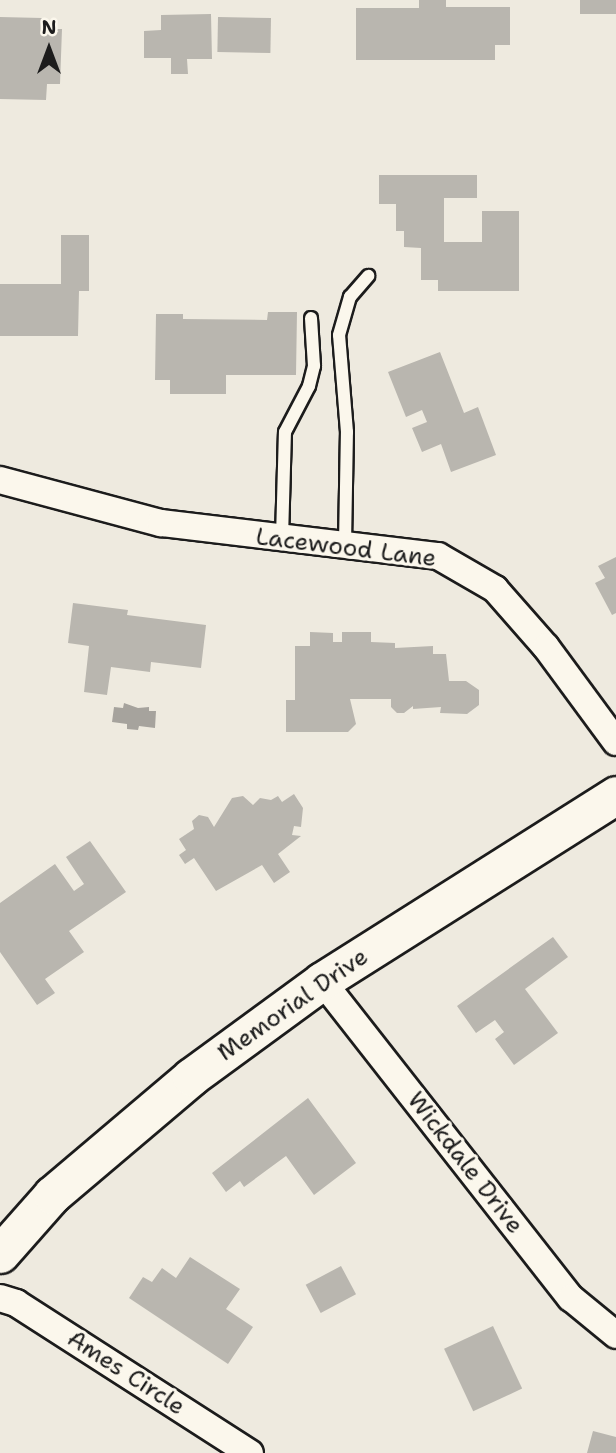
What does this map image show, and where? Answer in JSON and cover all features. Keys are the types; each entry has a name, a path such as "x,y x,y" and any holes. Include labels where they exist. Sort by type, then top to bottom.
{"street":[{"name":"Lacewood Lane","path":"0,480 161,523 438,556 495,589 546,647 616,742"},
{"name":"Memorial Drive","path":"0,1254 52,1195 191,1077 322,981 616,795"},
{"name":"Wickdale Drive","path":"322,981 571,1298 616,1335"},
{"name":"Ames Circle","path":"0,1298 16,1303 250,1453"}],"lane":[{"path":"345,544 347,432 339,335 350,297 368,276"},
{"path":"282,538 285,432 309,386 314,366 311,318"}],"shaded area":[{"path":"124,703 138,708 149,707 149,711 156,711 155,728 139,726 138,730 127,729 127,724 112,722 114,707 123,708"}],"building":[{"path":"419,0 446,0 446,7 510,7 510,45 495,45 495,60 356,60 356,8 419,8"},
{"path":"580,0 616,0 616,14 580,14"},
{"path":"211,14 212,59 187,59 188,74 171,74 171,58 144,58 144,31 161,30 161,15"},
{"path":"0,17 42,18 41,29 62,29 60,84 47,84 46,100 0,99"},
{"path":"218,17 271,18 270,53 217,52"},
{"path":"379,175 477,175 477,198 444,198 444,242 482,242 482,211 519,211 519,291 438,291 438,280 421,280 421,248 404,247 404,231 396,231 396,204 379,204"},
{"path":"61,235 89,235 89,291 79,291 78,336 0,336 0,284 61,284"},
{"path":"268,312 297,312 296,375 226,375 226,394 170,394 170,380 155,380 156,314 183,314 183,319 267,320"},
{"path":"440,352 464,413 478,407 496,455 451,472 441,444 422,452 412,428 427,422 422,410 406,417 388,372"},
{"path":"616,557 616,613 612,615 595,583 605,578 598,566"},
{"path":"73,603 128,610 127,615 206,625 201,668 151,662 150,672 111,667 107,695 84,692 89,646 68,643"},
{"path":"310,632 333,633 333,642 342,642 342,632 371,632 371,642 395,643 395,648 433,646 433,654 446,654 449,681 466,681 479,690 479,705 467,714 440,713 441,707 413,709 413,706 404,713 397,713 391,707 391,699 350,699 356,724 348,732 286,732 286,700 295,700 295,646 310,646"},
{"path":"294,794 303,808 301,827 294,826 292,835 301,836 278,854 290,872 274,883 262,865 216,891 194,858 185,864 179,855 186,850 179,839 194,829 192,821 199,815 208,817 214,827 232,798 243,796 253,805 260,798 271,800 278,796 282,802"},
{"path":"90,841 126,892 69,931 84,952 45,979 55,993 37,1005 0,952 0,903 55,864 74,891 84,884 66,857"},
{"path":"553,937 568,957 525,989 558,1033 514,1065 495,1039 504,1032 495,1020 476,1033 457,1006"},
{"path":"308,1098 356,1163 314,1195 286,1156 244,1187 240,1181 226,1192 212,1173"},
{"path":"190,1257 240,1289 226,1309 253,1327 228,1364 129,1298 143,1277 152,1282 162,1268 176,1278"},
{"path":"341,1266 356,1294 321,1313 306,1285"},
{"path":"493,1326 522,1389 473,1411 444,1349"},
{"path":"593,1431 616,1437 616,1453 587,1453"}]}
